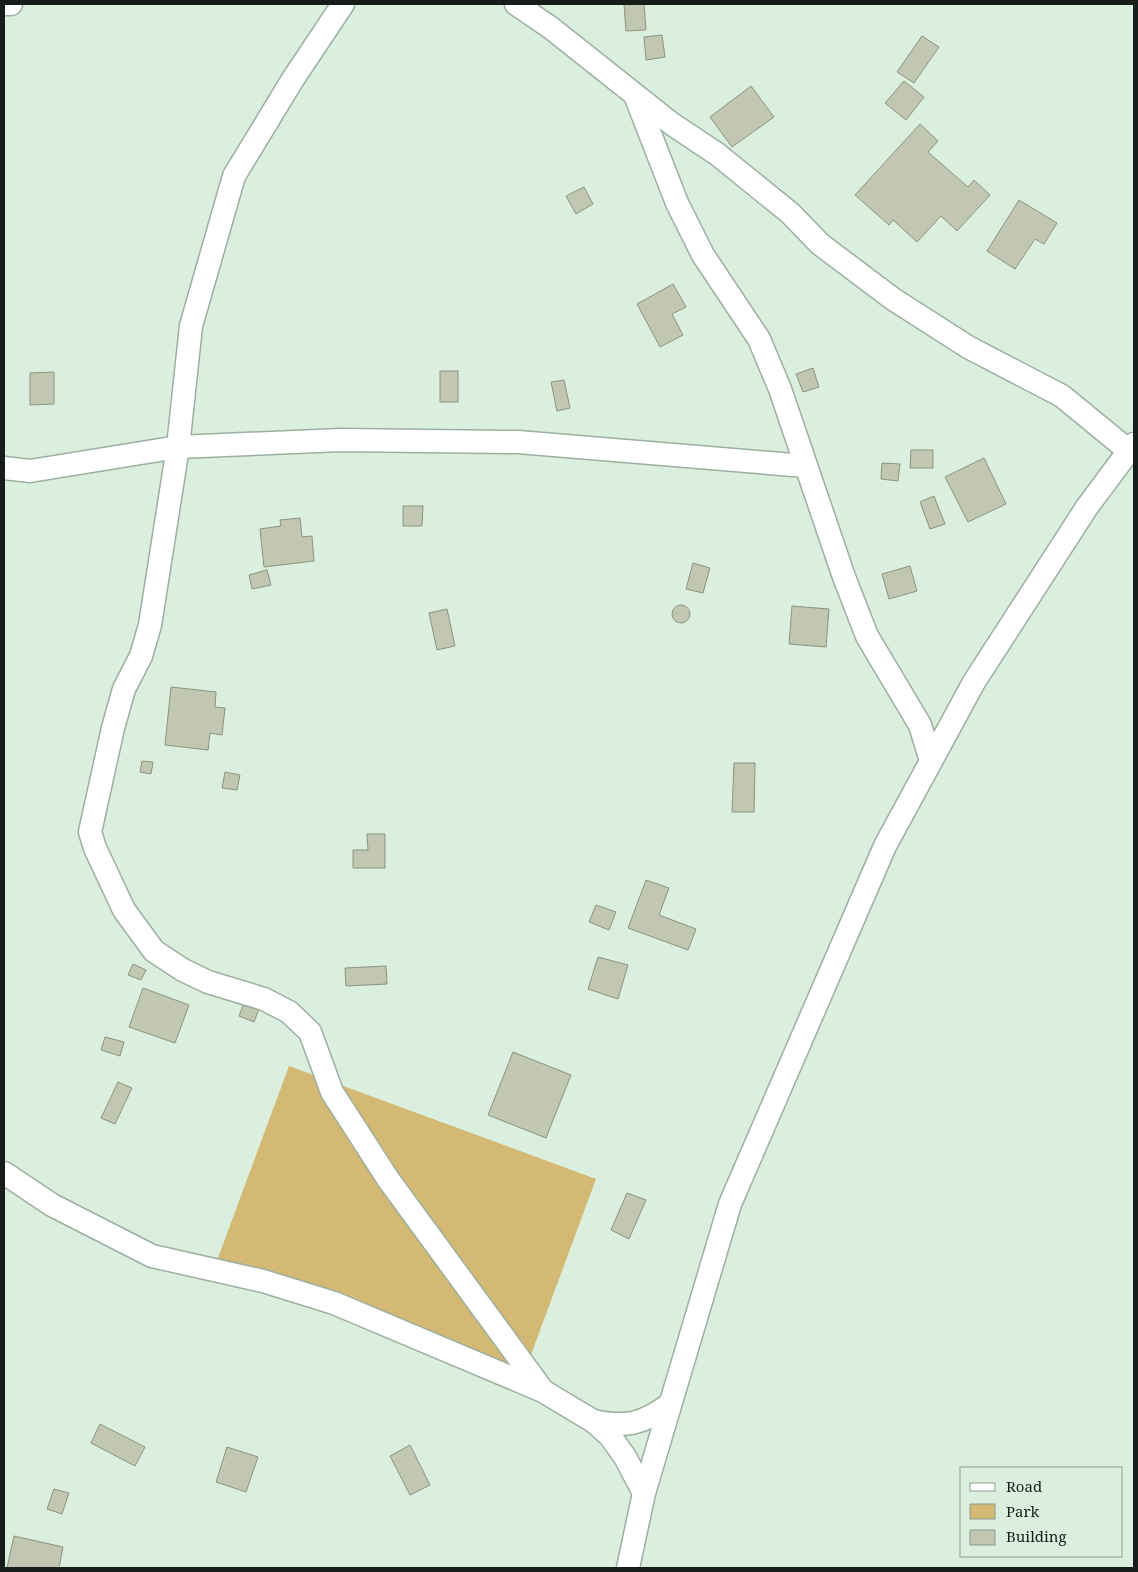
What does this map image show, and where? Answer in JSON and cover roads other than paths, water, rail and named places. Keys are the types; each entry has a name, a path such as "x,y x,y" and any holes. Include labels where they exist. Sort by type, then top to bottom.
{"street":[{"path":"4,4 11,4"},
{"path":"343,4 234,176 191,326 178,447 150,625 141,656 124,689 113,728 90,832 95,848 124,910 154,951 183,970 208,982 264,1000 289,1012 310,1032 332,1092 388,1179 543,1391"},
{"path":"516,4 551,28 672,124 717,154 790,213 820,244 892,299 968,347 1062,396 1132,448 1087,507 974,682 885,846 730,1204 644,1493 628,1568"},
{"path":"635,94 677,203 703,255 759,340 780,389 844,577 867,636 920,725 931,761"},
{"path":"4,468 30,470 178,447 340,440 518,442 805,466"},
{"path":"4,1173 52,1205 152,1256 263,1281 334,1303 543,1391 593,1421 610,1436 625,1457 644,1493"},
{"path":"593,1421 611,1425 636,1423 654,1416 670,1404"}]}
